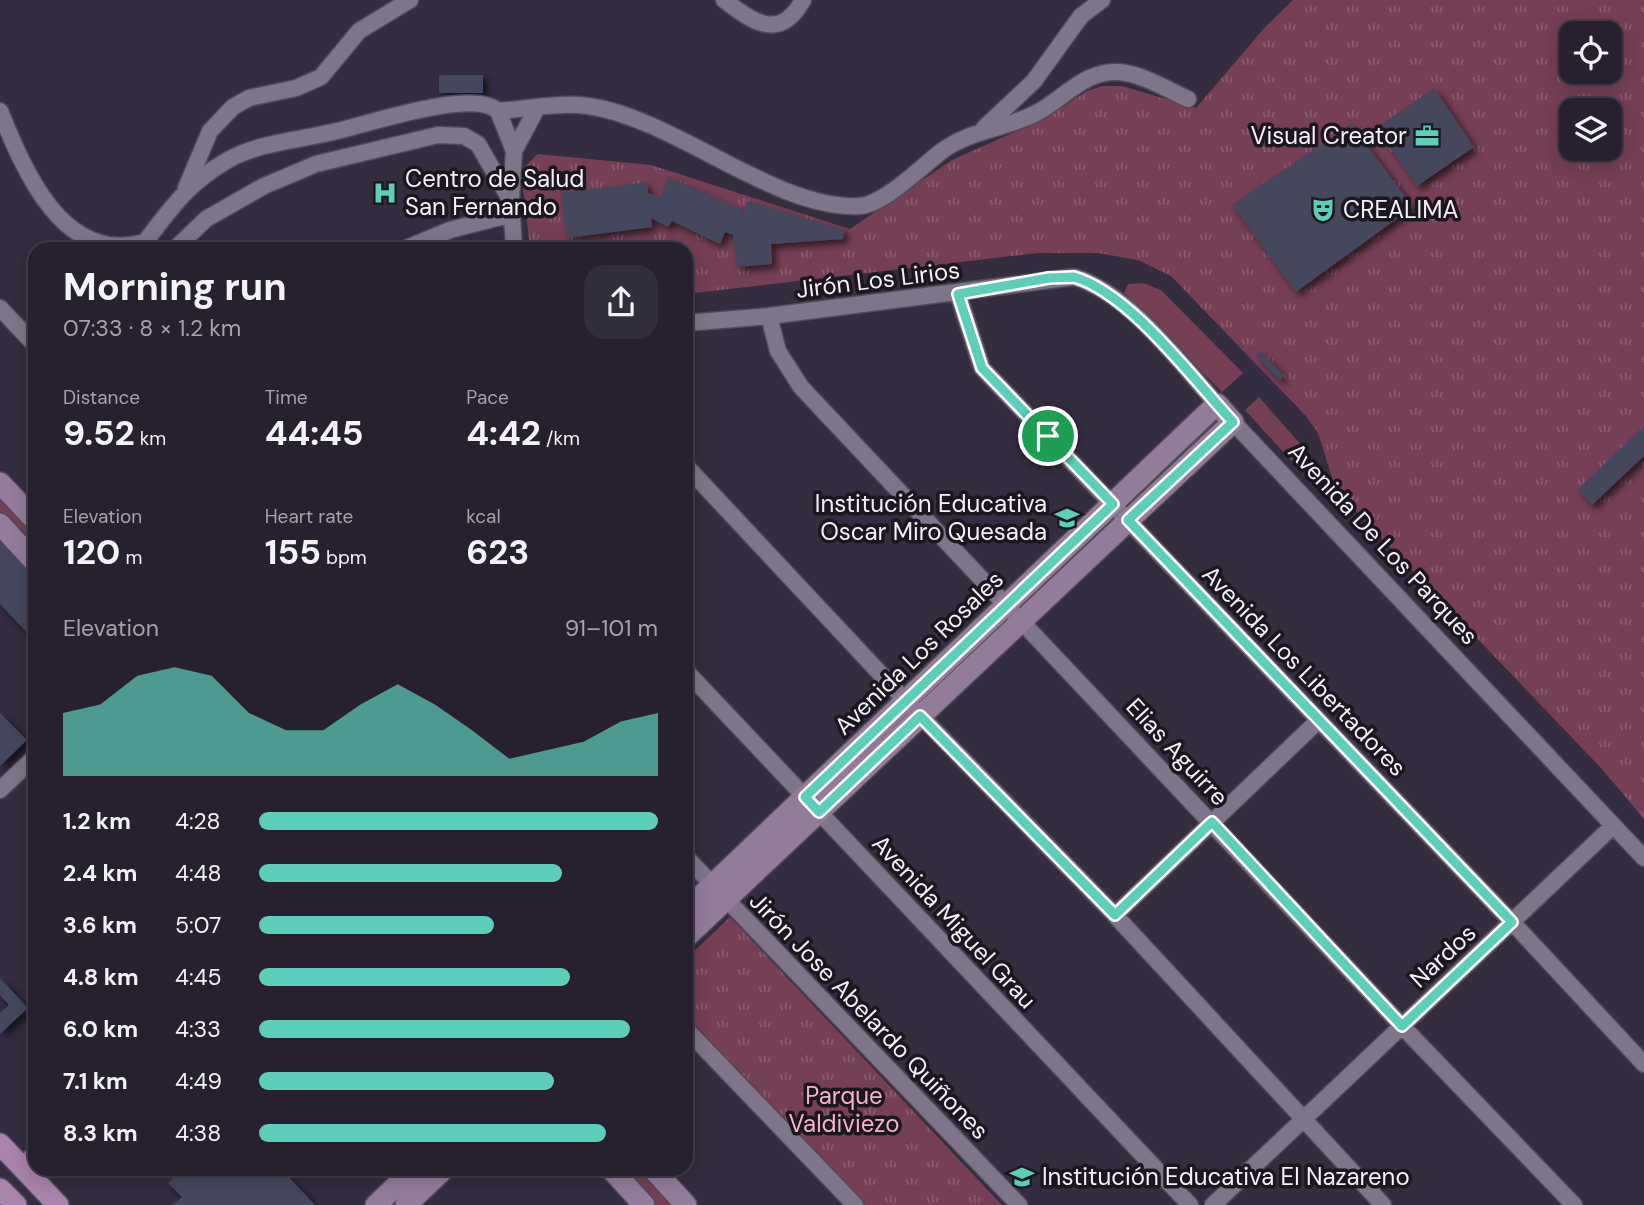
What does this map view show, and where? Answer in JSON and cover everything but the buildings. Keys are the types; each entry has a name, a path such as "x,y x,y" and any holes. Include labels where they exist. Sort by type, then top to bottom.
{"main road":[{"path":"0,1144 28,1160"},
{"path":"39,1176 58,1205"},
{"path":"0,1189 16,1205"}],"street":[{"path":"145,242 186,188 211,131 233,107 249,98 296,88 321,77 332,67 359,31 410,0"},
{"path":"724,0 753,22 778,25 791,18 803,0"},
{"path":"979,132 1034,81 1080,16 1102,0"},
{"path":"498,111 587,106 645,123 800,196 859,206 876,203 955,142 1041,111 1078,83 1119,72 1188,99"},
{"path":"186,188 230,159 272,145 367,124 398,112 473,105 493,106 498,111 514,151 514,242"},
{"path":"514,151 537,108"},
{"path":"0,111 23,170 50,210 84,235 101,242"},
{"path":"182,242 206,219 264,186 316,164 438,135 464,136 478,144 512,208"},
{"path":"421,242 512,208"},
{"name":"Jirón Los Lirios","path":"693,322 958,294 1049,278 1074,277"},
{"name":"Avenida De Los Parques","path":"1074,277 1099,288 1139,319 1644,859"},
{"name":"Avenida Los Libertadores","path":"958,294 982,368 1512,922 1644,1064"},
{"path":"0,308 28,338"},
{"name":"Elias Aguirre","path":"769,316 778,351 802,387 1402,1026 1574,1205"},
{"name":"Avenida Los Rosales","path":"1121,512 1217,404"},
{"name":"Avenida Los Rosales","path":"693,928 719,893 1121,512 1233,422"},
{"path":"693,473 913,709 1115,915 1383,1205"},
{"path":"0,483 28,513"},
{"path":"0,524 28,554"},
{"name":"Avenida Miguel Grau","path":"693,678 1190,1205"},
{"path":"1115,915 1319,720"},
{"path":"0,790 28,764"},
{"name":"Nardos","path":"1213,1205 1613,826"},
{"name":"Jirón Jose Abelardo Quiñones","path":"693,865 1019,1205"},
{"name":"Avenida Los Rosales","path":"693,906 719,893"},
{"path":"693,1036 855,1205"},
{"path":"376,1205 407,1176"},
{"path":"406,1205 437,1176"},
{"path":"617,1176 644,1205"},
{"path":"659,1176 686,1205"}],"green space":[{"path":"1293,0 1644,0 1644,819 1602,769 1362,518 1335,487 1318,433 1306,416 1171,276 1138,260 1098,253 1038,253 693,293 693,242 529,242 521,170 538,154 651,165 850,229 952,160 1046,118 1087,91 1102,86 1122,86 1196,108 1266,26"},
{"path":"1143,283 1161,290 1243,373 1222,392 1124,293 1128,284"},
{"path":"1259,397 1303,447 1302,458 1295,465 1245,410"},
{"path":"0,490 28,520 28,547 0,517"},
{"name":"Parque Valdiviezo","path":"730,917 1002,1205 865,1205 693,1022 693,952"},
{"path":"630,1176 646,1176 673,1205 657,1205"}],"place":[{"name":"Visual Creator","path":"1427,136"},
{"name":"Centro de Salud San Fernando","path":"385,193"},
{"name":"CREALIMA","path":"1323,210"},
{"name":"Institución Educativa Oscar Miro Quesada","path":"1067,518"},
{"name":"Institución Educativa El Nazareno","path":"1022,1177"}],"route":[{"path":"1074,277 1087,281 1139,319 1233,422 1128,520 1512,922 1402,1026 1212,822 1115,915 920,716 819,812 805,797 1113,504 1048,436 982,368 958,294 1049,278 1074,277"}]}
